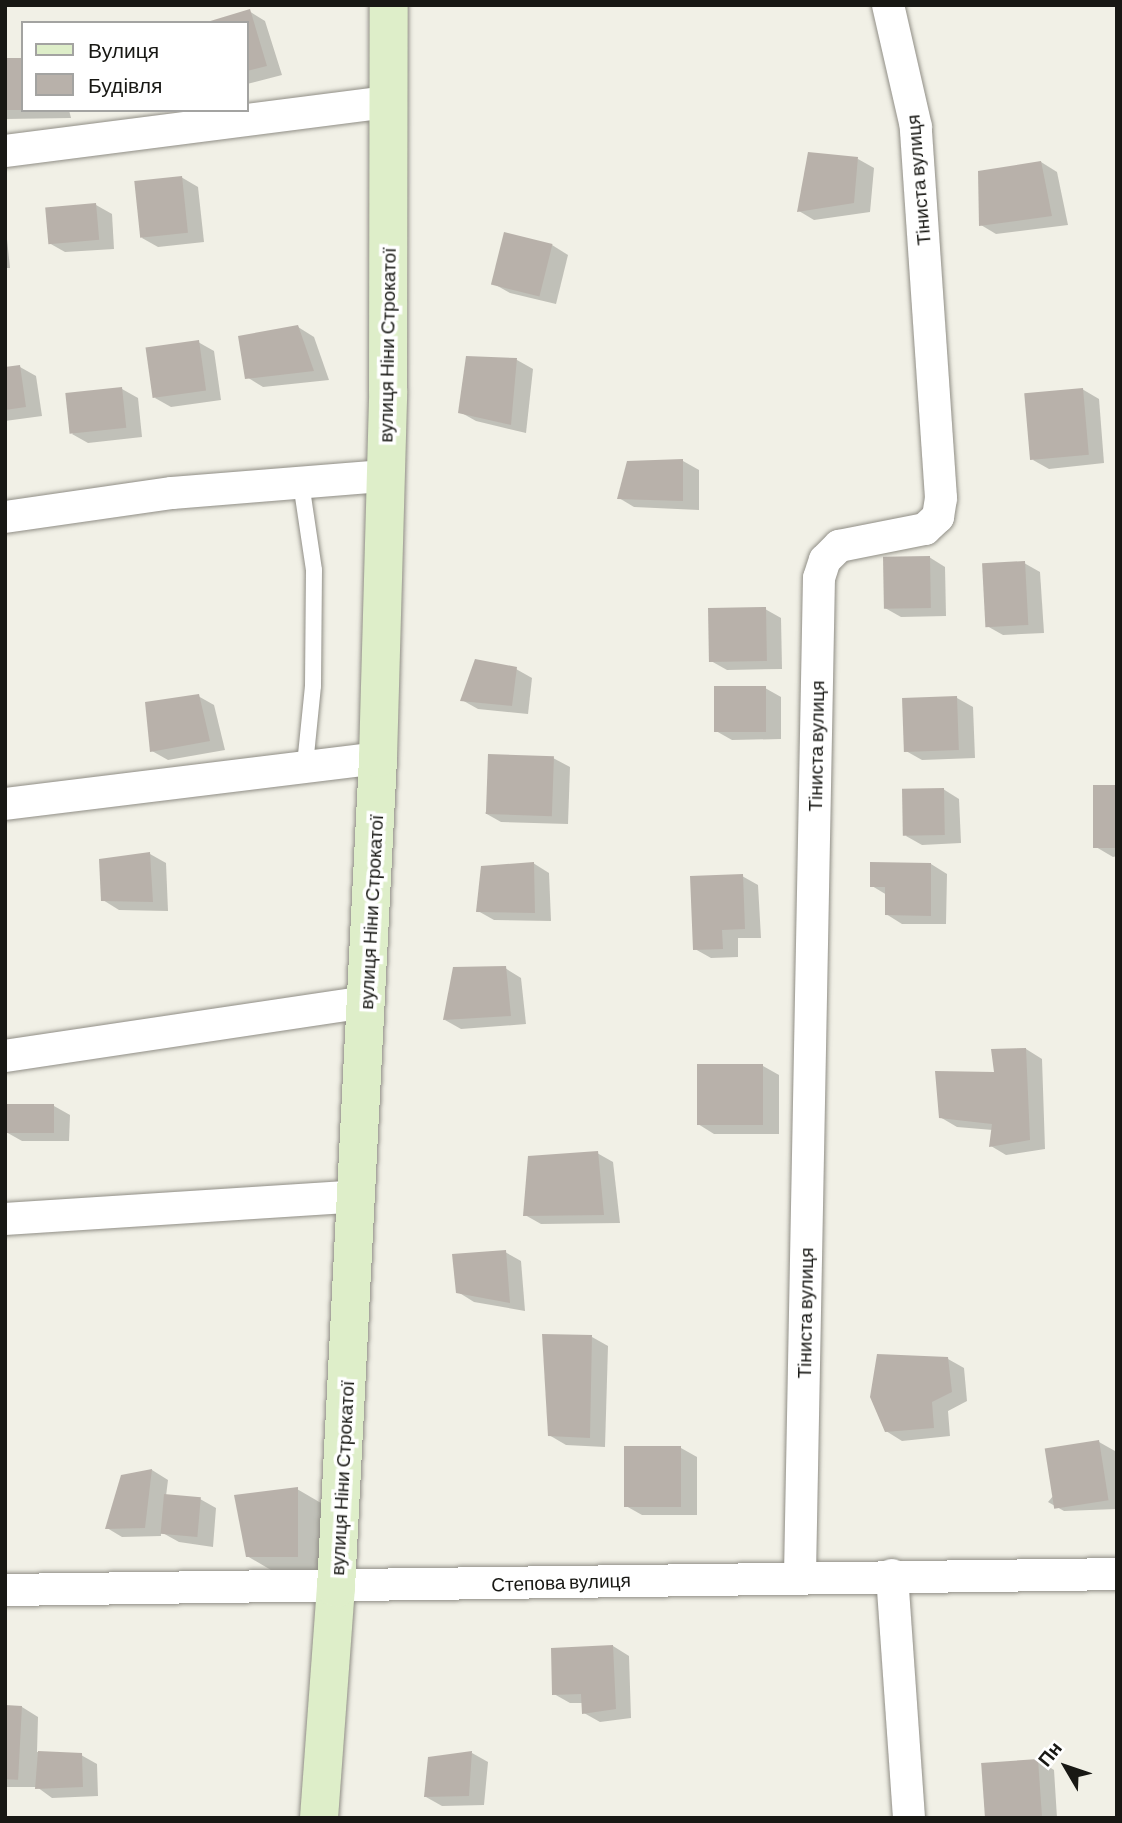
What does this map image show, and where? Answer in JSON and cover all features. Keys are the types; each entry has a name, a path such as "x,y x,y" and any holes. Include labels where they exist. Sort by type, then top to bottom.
{"street":[{"name":"вулиця Ніни Строкатої","path":"319,1818 336,1588 378,758 390,102 389,5"},
{"name":"Тіниста вулиця","path":"800,1576 819,578 825,560 839,546 925,529 938,517 941,498 916,127 887,5"},
{"path":"5,151 390,102"},
{"path":"5,517 172,494 384,476"},
{"path":"5,804 378,758"},
{"path":"5,1056 367,1002"},
{"path":"5,1219 357,1196"},
{"name":"Степова вулиця","path":"5,1590 336,1588 800,1576 1117,1574"},
{"path":"892,1575 909,1818"}],"lane":[{"path":"301,483 314,570 313,686 305,765"}],"building":[{"path":"250,9 267,66 248,71 248,21 210,21"},
{"path":"5,58 21,58 21,110 5,110"},
{"path":"808,152 858,157 854,203 797,212"},
{"path":"1041,161 1052,216 979,226 978,171"},
{"path":"182,176 188,233 140,238 134,181"},
{"path":"96,203 99,240 48,244 45,207"},
{"path":"504,232 553,244 539,296 491,284"},
{"path":"298,325 314,371 245,379 238,336"},
{"path":"199,340 206,391 153,398 146,348"},
{"path":"466,356 517,358 511,425 458,413"},
{"path":"20,365 26,407 5,410 5,367"},
{"path":"122,387 126,428 70,434 65,393"},
{"path":"1083,388 1089,455 1030,460 1024,393"},
{"path":"683,459 683,501 617,499 627,461"},
{"path":"930,556 931,608 884,609 883,557"},
{"path":"1025,561 1028,625 985,627 982,563"},
{"path":"766,607 767,661 709,662 708,608"},
{"path":"475,659 517,667 512,706 460,701"},
{"path":"714,686 766,686 766,732 714,732"},
{"path":"199,694 210,741 150,752 145,702"},
{"path":"957,696 959,750 904,752 902,698"},
{"path":"488,754 554,756 552,816 486,814"},
{"path":"1093,785 1117,785 1117,848 1093,848"},
{"path":"944,788 945,835 903,836 902,789"},
{"path":"150,852 153,902 101,901 99,859"},
{"path":"534,862 535,913 476,912 481,866"},
{"path":"870,862 931,863 931,916 885,915 885,887 870,887"},
{"path":"743,874 745,929 722,930 723,949 693,950 690,876"},
{"path":"506,966 511,1016 443,1020 453,967"},
{"path":"1026,1048 1030,1140 989,1147 992,1124 939,1118 935,1071 994,1072 991,1049"},
{"path":"697,1064 763,1064 763,1125 697,1125"},
{"path":"5,1104 54,1104 54,1133 5,1133"},
{"path":"598,1151 604,1215 523,1216 528,1156"},
{"path":"506,1250 510,1303 456,1293 452,1254"},
{"path":"542,1334 592,1335 590,1438 548,1436"},
{"path":"877,1354 948,1357 952,1392 932,1402 934,1428 885,1432 870,1397"},
{"path":"1099,1440 1109,1500 1054,1509 1045,1449"},
{"path":"624,1446 681,1446 681,1507 624,1507"},
{"path":"152,1469 145,1528 105,1529 121,1475"},
{"path":"298,1487 298,1557 246,1557 234,1495"},
{"path":"164,1494 201,1497 197,1537 161,1534"},
{"path":"613,1645 616,1709 582,1714 581,1694 552,1695 551,1648"},
{"path":"5,1705 22,1706 18,1780 5,1779"},
{"path":"38,1751 82,1753 83,1787 35,1789"},
{"path":"472,1751 469,1796 424,1797 428,1757"},
{"path":"1038,1759 1042,1816 985,1818 981,1763"}]}
